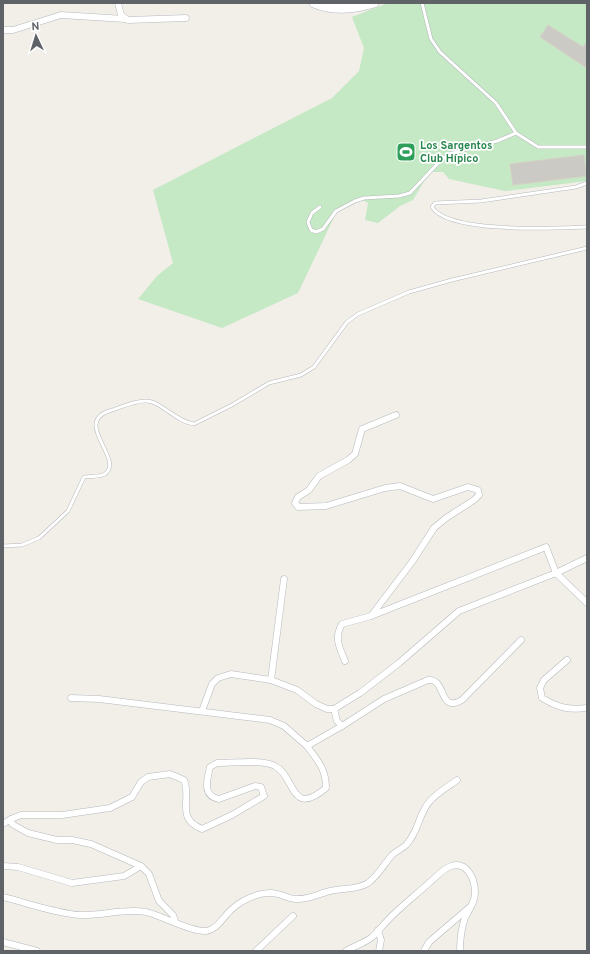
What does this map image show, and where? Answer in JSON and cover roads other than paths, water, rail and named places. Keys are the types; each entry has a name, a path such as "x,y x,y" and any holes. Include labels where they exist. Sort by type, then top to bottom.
{"main road":[{"path":"314,3 331,8 347,9 374,3"}],"street":[{"path":"118,3 120,13 125,19"},
{"path":"3,30 13,30 61,15 125,19 186,18"},
{"path":"371,616 412,562 434,528 446,518 474,500 478,495 478,490 468,487 433,498 400,486 385,488 326,506 298,507 295,503 298,497 309,490 320,476 348,460 354,454 362,429 396,415"},
{"path":"345,661 337,642 338,632 342,624 371,616 546,547 556,573 587,603"},
{"path":"202,711 212,684 218,678 231,674 271,680 297,690 316,704 327,709 334,709 360,693 394,668 459,611 556,573 587,558"},
{"path":"271,680 284,579"},
{"path":"307,746 342,726 384,698 428,680 432,680 437,683 447,701 451,704 456,704 462,700 521,640"},
{"path":"567,660 544,680 540,688 542,698 554,705 570,710 587,708"},
{"path":"3,824 21,815 62,815 110,808 132,797 141,782 148,777 170,774 184,780 187,786 185,804 188,820 194,826 202,829 232,815 264,796 261,787 255,786 219,799 213,798 208,794 206,783 210,768 217,763 266,763 275,766 281,771 296,795 303,799 316,797 326,788 326,775 307,746 284,726 270,720 99,698 71,698"},
{"path":"334,709 337,721 342,726"},
{"path":"3,897 55,911 79,915 96,915 125,911 145,912 175,921 192,929 205,931 212,929 220,923 233,908 259,894 278,894 286,898 307,900 330,892 359,888 369,882 392,854 406,845 418,828 424,809 436,796 457,780"},
{"path":"11,819 12,824 28,833 56,840 72,840 91,844 141,866 149,874 159,901 173,914 175,921"},
{"path":"346,951 357,944 369,940 378,930 450,866 457,865 464,867 470,873 473,880 475,893 474,903 466,916 460,935 460,951"},
{"path":"3,866 18,867 72,883 124,876 141,866"},
{"path":"424,951 430,942 474,903"},
{"path":"256,951 293,916"},
{"path":"378,930 381,940 379,951"},
{"path":"3,942 37,951"}],"lane":[{"path":"422,3 431,38 440,52 496,103 516,133 538,147 587,147"},
{"path":"320,207 312,213 308,222 312,230 316,232 323,229 336,211 355,201 364,198 399,196 410,193 441,160 449,154 497,141 516,133"},
{"path":"587,183 481,201 453,203 440,201 435,203 432,207 435,213 462,222 496,227 587,227"},
{"path":"3,546 22,545 39,538 68,511 84,478 107,473 110,468 109,458 96,431 99,418 106,413 146,400 154,403 177,419 194,424 232,406 269,383 301,375 314,367 347,322 358,314 409,292 452,280 587,248"}],"place":[{"name":"Los Sargentos Club Hípico","path":"406,152"}]}
